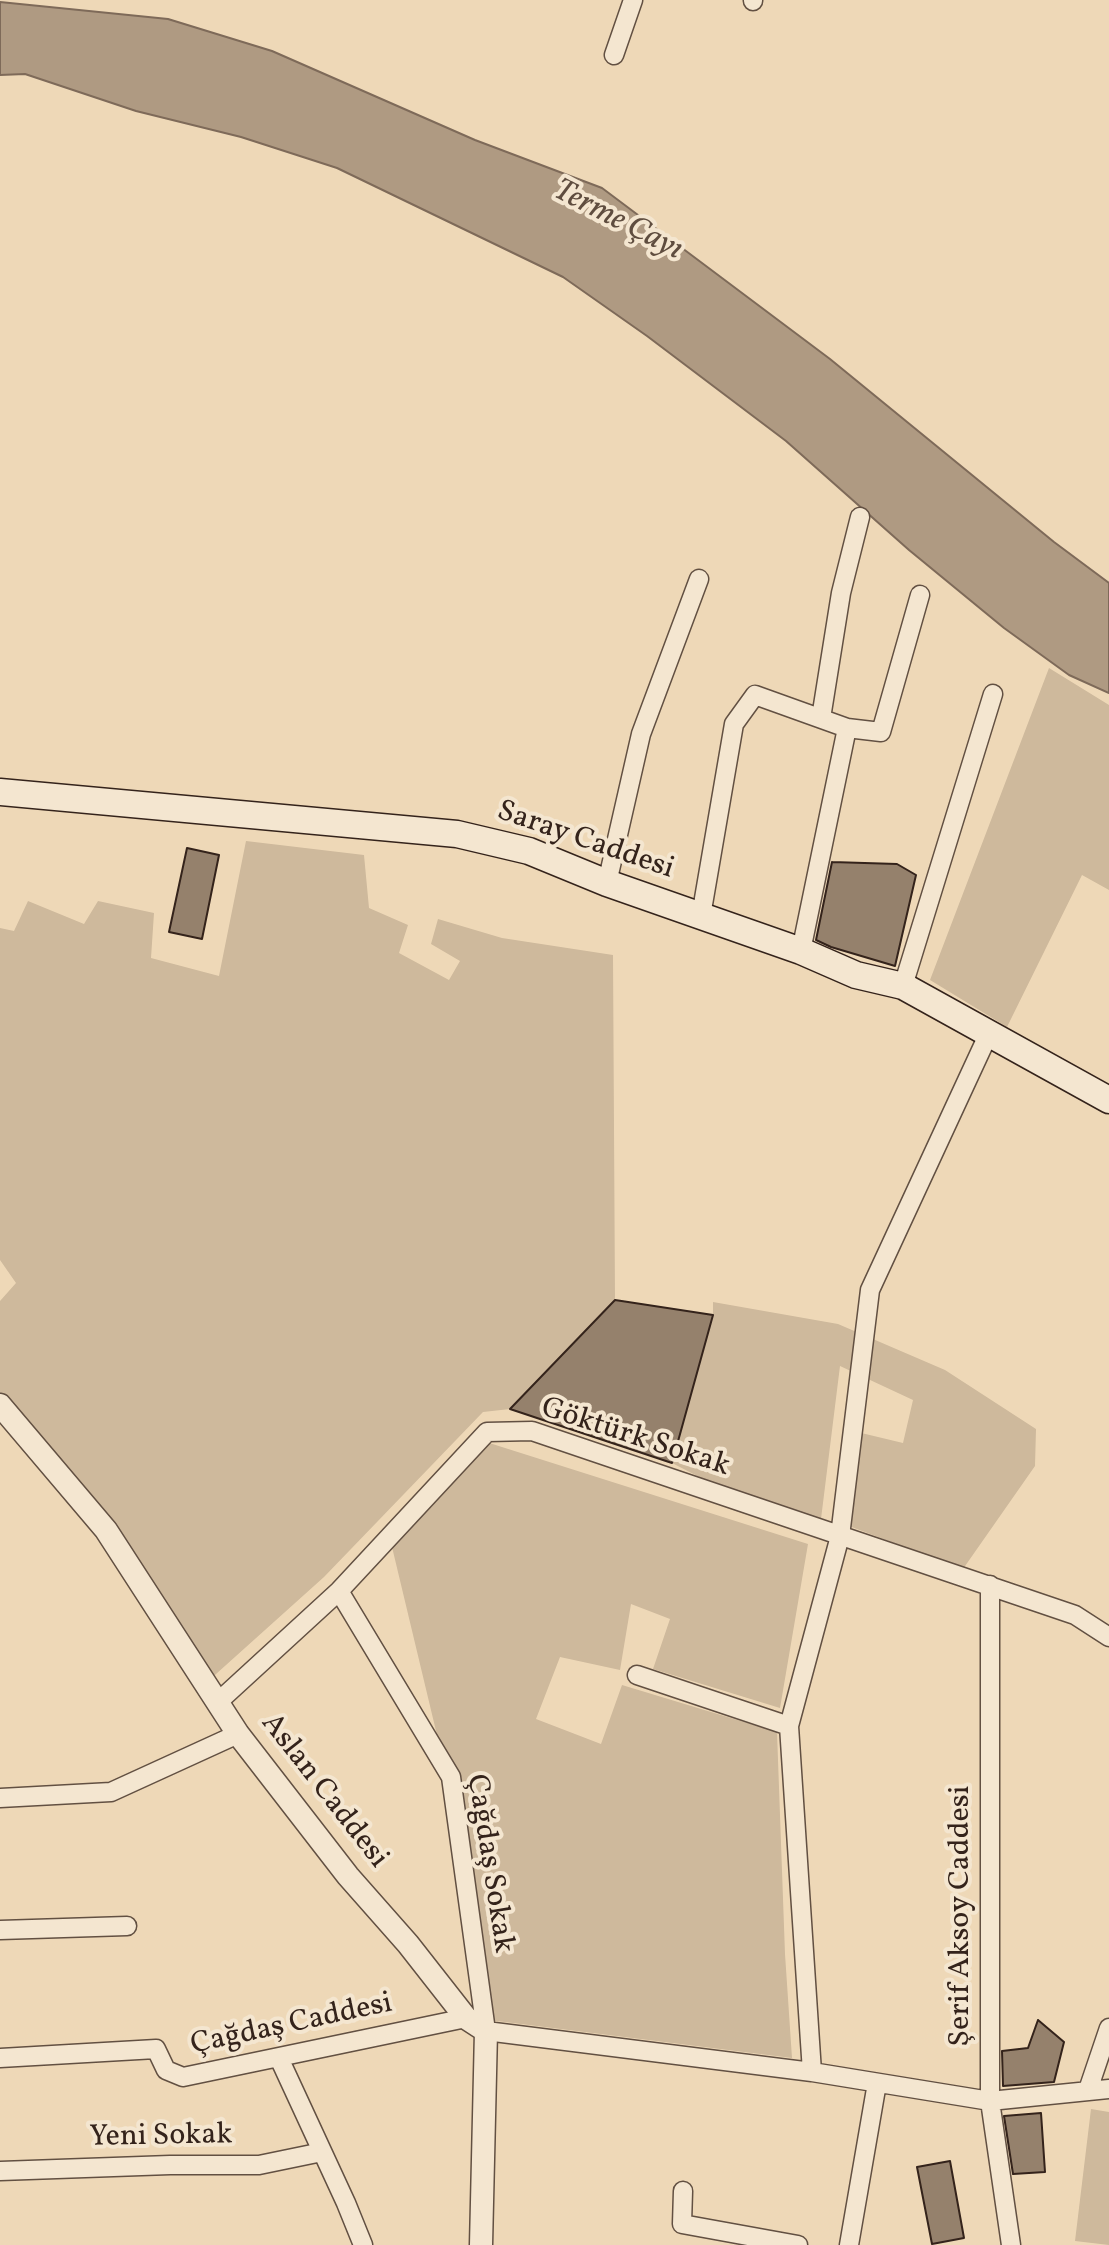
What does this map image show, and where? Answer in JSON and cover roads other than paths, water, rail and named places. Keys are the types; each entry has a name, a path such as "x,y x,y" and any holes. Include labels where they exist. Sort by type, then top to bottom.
{"main road":[{"name":"Saray Caddesi","path":"0,792 457,834 529,851 607,883 801,951 856,975 903,986 1109,1100"}],"street":[{"path":"614,55 633,0"},
{"path":"821,718 841,593 860,517"},
{"path":"607,883 641,734 699,579"},
{"path":"701,916 734,724 755,695 847,728 881,732 920,595"},
{"path":"903,986 993,694"},
{"path":"801,951 847,728"},
{"path":"812,2072 789,1726 840,1536 870,1290 989,1033"},
{"name":"Aslan Caddesi","path":"0,1405 106,1530 238,1734 348,1876 408,1944 466,2018 486,2031"},
{"name":"Göktürk Sokak","path":"218,1702 339,1591 487,1432 532,1431 1075,1615 1109,1637"},
{"name":"Şerif Aksoy Caddesi","path":"990,1585 990,2101 1011,2245"},
{"name":"Çağdaş Sokak","path":"339,1591 451,1777 486,2031"},
{"path":"637,1675 789,1726"},
{"path":"0,1798 111,1792 238,1734"},
{"path":"0,1930 127,1926"},
{"name":"Çağdaş Caddesi","path":"0,2058 156,2049 166,2070 183,2077 466,2018"},
{"path":"1088,2090 1109,2028"},
{"path":"481,2245 486,2031 812,2072 990,2101 1109,2089"},
{"path":"279,2058 363,2245"},
{"path":"849,2245 877,2083"},
{"name":"Yeni Sokak","path":"0,2171 259,2165 322,2152"},
{"path":"683,2191 682,2224 798,2245"}],"water":[{"name":"Terme Çayı","path":"0,2 168,19 272,51 475,140 602,188 830,359 1054,542 1109,583 1109,693 1069,675 1004,628 909,550 786,441 563,277 337,168 241,137 136,111 25,74 0,75"}]}
